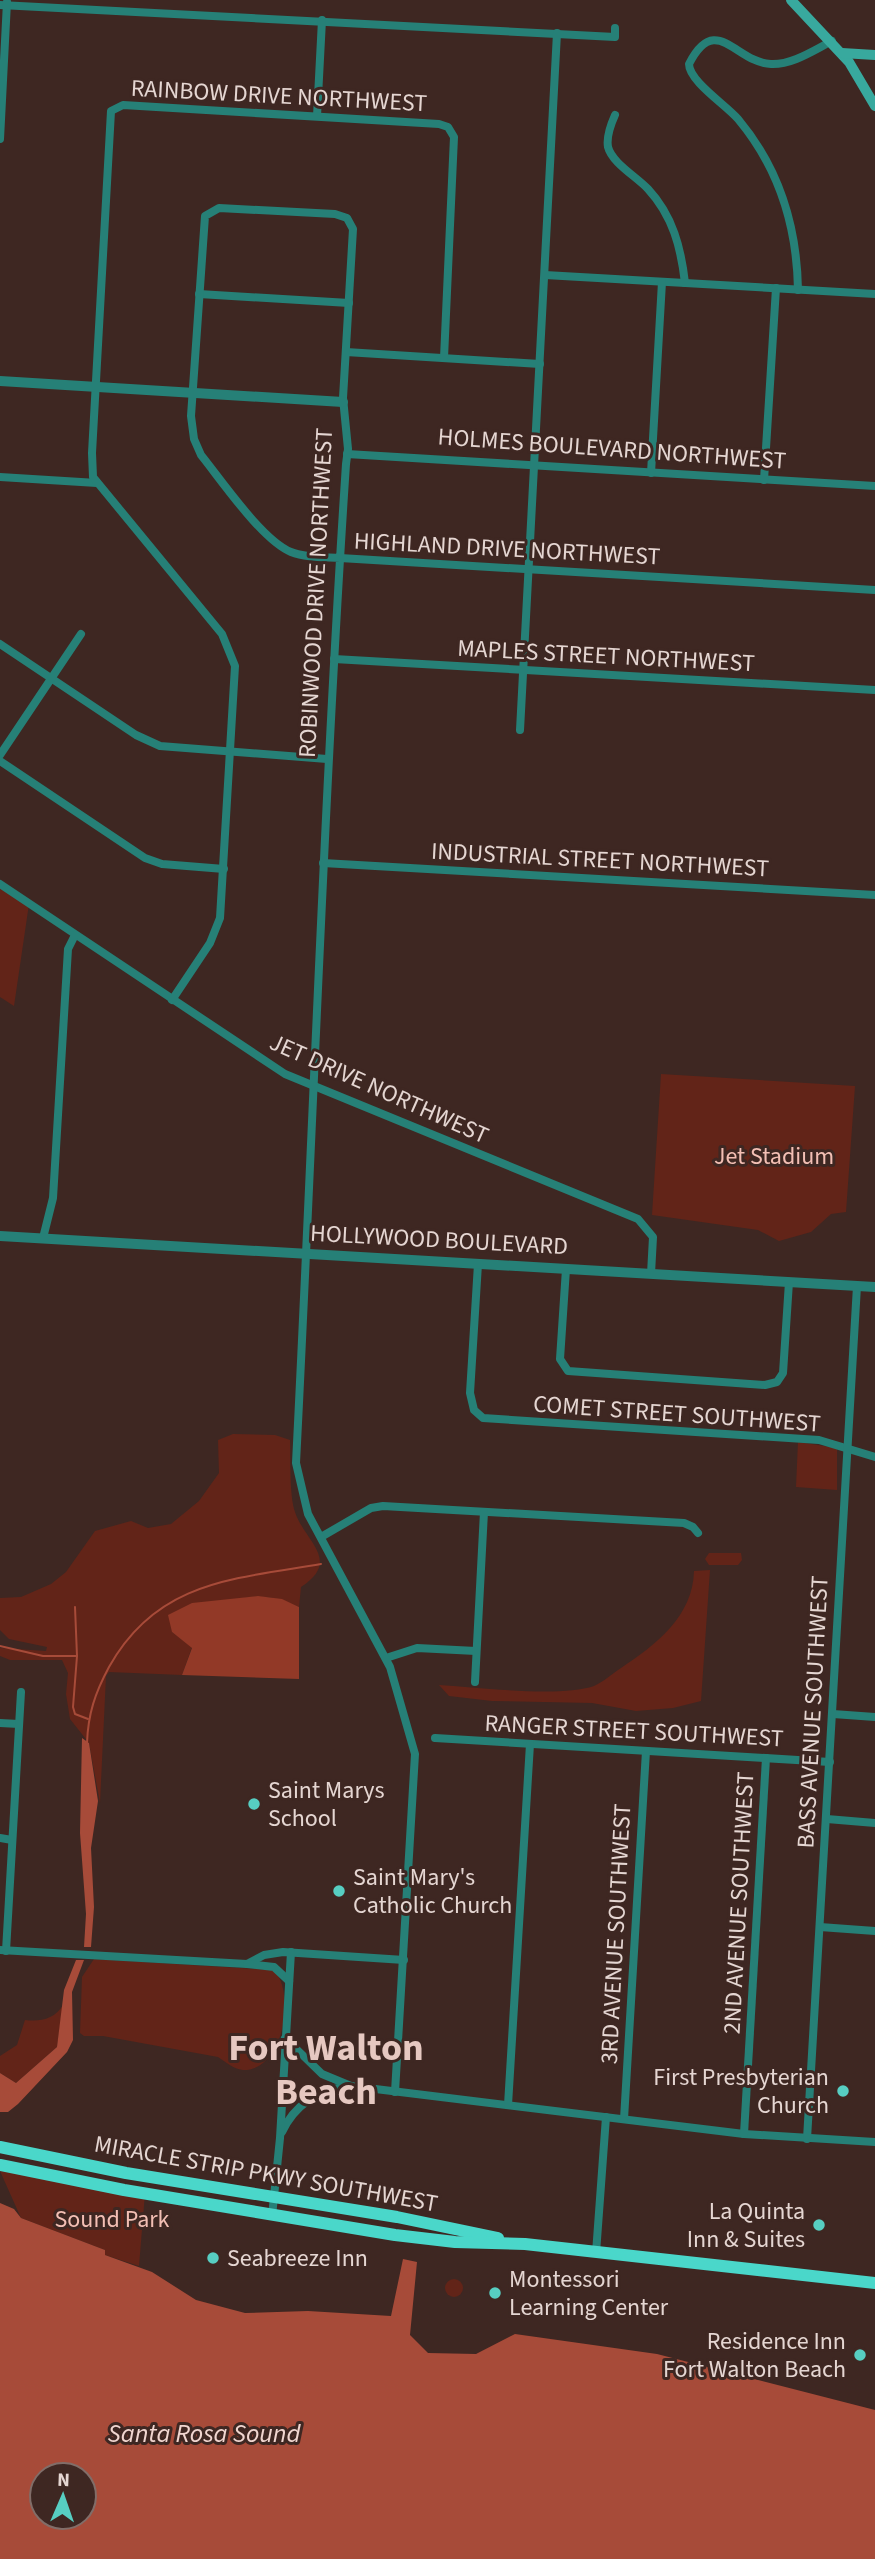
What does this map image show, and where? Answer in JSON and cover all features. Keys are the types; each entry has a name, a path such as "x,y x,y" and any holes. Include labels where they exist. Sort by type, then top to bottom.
{"highway":[{"name":"MIRACLE STRIP PKWY SOUTHWEST","path":"0,2147 126,2173 397,2217 525,2244 875,2283"},
{"name":"MIRACLE STRIP PKWY SOUTHWEST","path":"0,2165 272,2216 455,2242 525,2244"},
{"path":"124,2190 126,2173"}],"main road":[{"path":"791,0 842,53 875,106"},
{"path":"842,53 875,55"}],"street":[{"path":"0,139 5,3 615,37 615,28"},
{"path":"317,116 322,20"},
{"path":"520,730 557,33"},
{"path":"798,290 792,229 776,180 747,131 713,94 694,79 689,64 699,47 713,40 724,42 758,62 769,64 794,59 832,41"},
{"name":"RAINBOW DRIVE NORTHWEST","path":"95,387 111,111 123,105 439,124 453,133 444,358"},
{"path":"615,115 608,147 613,157 649,190 666,213 680,248 685,283"},
{"name":"ROBINWOOD DRIVE NORTHWEST","path":"192,393 203,222 209,211 219,208 342,215 353,229 343,402 347,454 327,759 316,1088 296,1462 308,1514 386,1658 415,1754 396,2092"},
{"path":"545,275 875,294"},
{"path":"651,473 662,282"},
{"path":"765,480 776,288"},
{"path":"199,294 349,303"},
{"path":"346,352 540,364"},
{"path":"0,381 343,402"},
{"path":"95,387 93,477 227,641 235,666 220,918 212,939 172,1000"},
{"name":"HIGHLAND DRIVE NORTHWEST","path":"192,393 192,427 197,446 267,536 292,552 340,558 875,590"},
{"name":"HOLMES BOULEVARD NORTHWEST","path":"347,454 875,486"},
{"path":"0,478 97,483"},
{"path":"0,755 81,634"},
{"path":"0,643 145,740 174,749 327,759"},
{"name":"MAPLES STREET NORTHWEST","path":"334,659 875,691"},
{"path":"0,761 145,858 171,865 224,869"},
{"name":"INDUSTRIAL STREET NORTHWEST","path":"323,863 875,895"},
{"name":"JET DRIVE NORTHWEST","path":"0,884 265,1063 316,1088 638,1219 653,1237 651,1273"},
{"path":"43,1238 53,1198 68,949 75,935"},
{"name":"HOLLYWOOD BOULEVARD","path":"0,1236 875,1287"},
{"name":"COMET STREET SOUTHWEST","path":"478,1264 470,1393 477,1413 494,1421 819,1440 875,1457"},
{"path":"566,1269 560,1359 568,1371 765,1385 777,1382 783,1373 789,1282"},
{"name":"BASS AVENUE SOUTHWEST","path":"807,2139 857,1286"},
{"path":"321,1537 378,1506 684,1523 698,1533"},
{"path":"474,1682 484,1512"},
{"path":"386,1658 417,1648 476,1651"},
{"path":"21,1692 3,1951 247,1964 274,1967 289,1981"},
{"path":"833,1714 875,1717"},
{"path":"0,1723 19,1724"},
{"name":"RANGER STREET SOUTHWEST","path":"435,1738 830,1762"},
{"path":"508,2105 530,1744"},
{"name":"3RD AVENUE SOUTHWEST","path":"624,2119 646,1751"},
{"name":"2ND AVENUE SOUTHWEST","path":"744,2134 766,1758"},
{"path":"827,1819 875,1823"},
{"path":"0,1838 12,1840"},
{"path":"820,1927 875,1931"},
{"path":"247,1964 264,1955 291,1952 404,1960"},
{"path":"272,2216 280,2138 291,1952"},
{"path":"285,2038 322,2074 351,2087"},
{"path":"280,2138 292,2116 307,2100 332,2089 351,2087 744,2134 875,2142"},
{"path":"596,2253 606,2117"}],"green space":[{"path":"0,884 29,904 14,1006 0,997"},
{"name":"Jet Stadium","path":"661,1074 855,1086 846,1212 831,1214 811,1232 779,1241 758,1230 652,1215"},
{"path":"233,1434 275,1435 290,1440 293,1505 300,1523 317,1551 319,1568 301,1587 299,1607 264,1597 248,1598 218,1607 172,1632 192,1647 182,1675 109,1672 106,1676 100,1803 89,1743 70,1719 66,1694 68,1673 62,1660 10,1660 0,1656 0,1648 46,1651 47,1647 9,1639 0,1630 0,1598 21,1597 51,1584 66,1572 95,1531 131,1521 148,1528 171,1524 199,1501 219,1473 218,1440"},
{"path":"798,1442 837,1448 837,1490 796,1487"},
{"path":"709,1553 741,1553 742,1560 738,1565 709,1565 705,1559"},
{"path":"710,1570 701,1701 673,1708 636,1711 592,1703 492,1701 449,1696 439,1685 540,1691 594,1686 634,1659 670,1628 687,1602 694,1571"},
{"path":"94,1959 274,1970 281,1981 285,2012 277,2045 257,2067 243,2070 218,2057 103,2036 84,2036 80,2033 82,1977"},
{"path":"63,2005 57,2047 16,2083 0,2073 0,2056 17,2045 25,2020 47,2018 56,2014"},
{"name":"Sound Park","path":"0,2171 145,2193 139,2266 105,2255 105,2250 21,2218"},
{"path":"454,2279 460,2282 463,2288 460,2294 454,2297 448,2294 445,2288 448,2282"}],"shaded area":[{"path":"258,1596 282,1599 299,1607 299,1679 182,1675 192,1648 172,1632 168,1615 192,1603"}],"water":[{"path":"82,1738 89,1743 98,1801 91,1848 94,1907 91,1947 84,1947 86,1914 80,1833"},
{"path":"76,1960 84,1960 72,1992 73,2040 67,2052 18,2104 8,2112 0,2112 0,2073 16,2083 57,2047 64,1990"},
{"name":"Santa Rosa Sound","path":"0,2203 14,2209 21,2218 105,2250 105,2255 152,2272 196,2300 245,2313 308,2311 391,2316 403,2259 417,2262 410,2335 428,2353 476,2354 515,2334 657,2354 875,2410 875,2559 0,2559"}],"waterway":[{"path":"87,1743 91,1713 104,1677 128,1638 150,1617 174,1601 200,1589 258,1574 321,1564"},
{"path":"75,1607 77,1656 73,1707 75,1714 88,1719"},
{"path":"0,1646 43,1656 77,1656"}],"place":[{"name":"Saint Marys School","path":"254,1804"},
{"name":"Saint Mary's Catholic Church","path":"339,1891"},
{"name":"First Presbyterian Church","path":"843,2091"},
{"name":"La Quinta Inn & Suites","path":"819,2225"},
{"name":"Seabreeze Inn","path":"213,2258"},
{"name":"Montessori Learning Center","path":"495,2293"},
{"name":"Residence Inn Fort Walton Beach","path":"860,2355"}],"district":[{"name":"Fort Walton Beach","path":"326,2070"}]}
